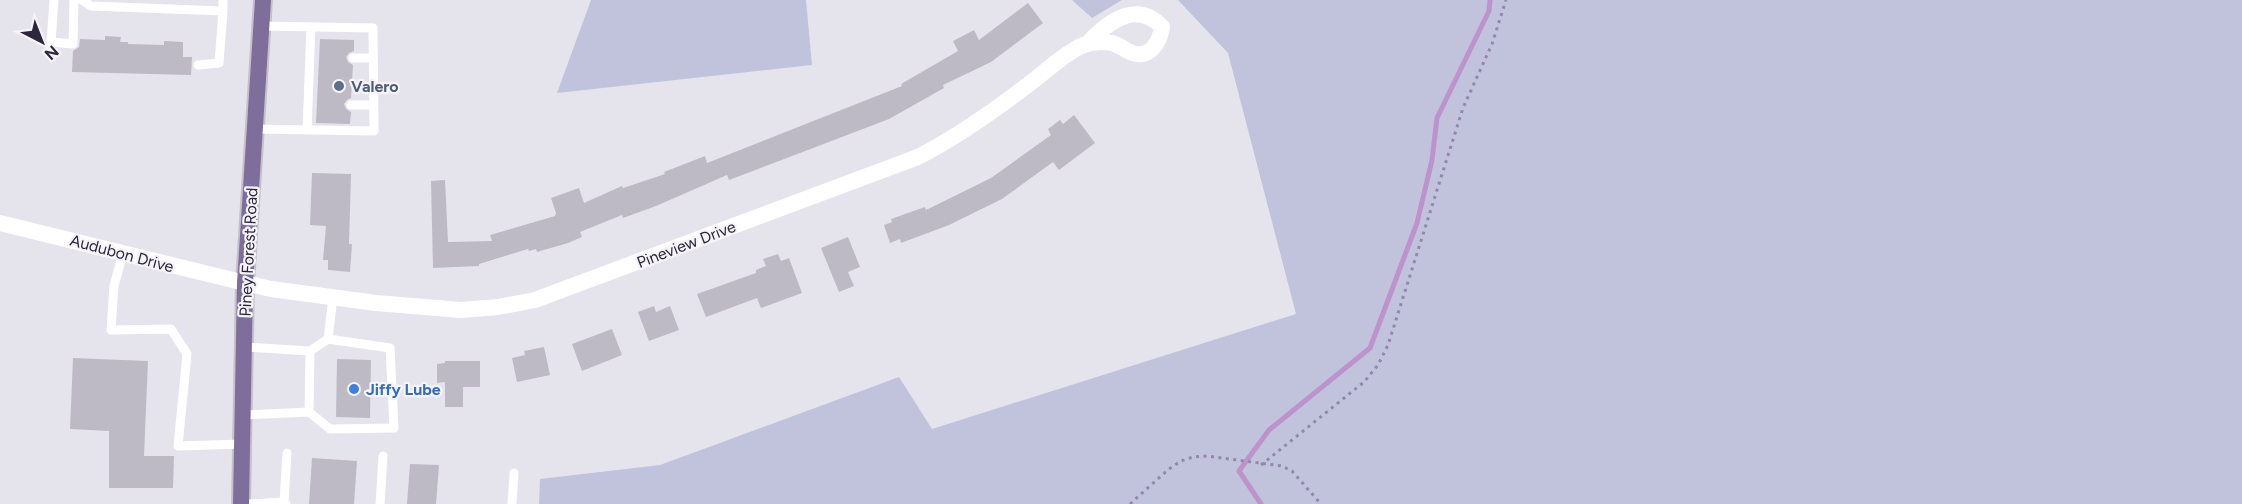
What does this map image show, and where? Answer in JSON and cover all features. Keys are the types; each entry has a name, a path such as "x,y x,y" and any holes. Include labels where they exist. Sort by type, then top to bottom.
{"main road":[{"name":"Piney Forest Road","path":"241,504 245,283 263,0"}],"street":[{"name":"Pineview Drive","path":"245,283 271,289 376,303 461,310 516,304 570,288 918,157 953,139 985,118 1078,48 1088,43"},
{"name":"Audubon Drive","path":"0,223 245,283"}],"lane":[{"path":"54,0 51,42 73,44 74,0"},
{"path":"82,0 91,6 223,11"},
{"path":"198,65 219,63 223,0"},
{"path":"255,129 374,131 373,28 261,26"},
{"path":"307,130 313,105 314,59 311,27"},
{"path":"353,58 373,58"},
{"path":"351,105 374,105"},
{"path":"123,253 114,286 111,330 171,329 187,354 178,446 242,444"},
{"path":"328,339 333,297"},
{"path":"243,415 309,412 330,429 394,428 390,348 328,339 310,351 244,347"},
{"path":"309,412 310,351"},
{"path":"249,504 285,503 287,453"},
{"path":"380,504 382,456"},
{"path":"512,504 514,473"}],"path":[{"path":"1261,465 1364,382 1378,365 1388,345 1463,108 1492,44 1506,0"},
{"path":"1130,504 1181,461 1192,457 1207,456 1282,466 1292,471 1321,504"}],"shaded area":[{"path":"591,0 806,0 812,65 557,93"},
{"path":"1072,0 1122,0 1092,18"},
{"path":"1178,0 2242,0 2242,504 539,504 540,479 660,465 899,377 932,429 1296,314 1228,53"}],"building":[{"path":"1028,3 1043,23 991,62 943,85 944,88 889,119 729,180 727,175 656,206 623,218 622,215 580,232 582,237 568,243 537,252 536,249 529,251 528,249 479,264 479,266 433,268 431,181 445,180 448,242 492,241 490,235 555,216 551,198 579,188 584,203 622,186 623,188 665,174 664,172 705,156 707,163 902,86 901,84 958,51 953,41 974,30 979,40"},
{"path":"105,36 121,37 120,42 128,42 128,44 164,45 164,41 183,42 183,57 192,57 191,75 72,72 73,51 79,47 80,39 105,40"},
{"path":"320,39 354,40 354,51 346,57 353,65 351,98 344,104 351,112 350,124 316,123"},
{"path":"1074,115 1095,143 1059,170 1053,162 1002,199 949,225 901,243 900,239 890,243 884,225 892,222 891,219 925,207 926,210 991,178 1051,135 1048,129 1060,120 1063,124"},
{"path":"312,173 351,174 350,272 328,270 328,260 323,260 326,226 310,225"},
{"path":"848,237 860,267 848,272 854,286 839,292 821,248"},
{"path":"778,254 781,261 789,258 802,293 761,308 757,298 706,317 697,294 756,273 756,270 766,266 763,259"},
{"path":"654,306 656,312 670,306 679,330 649,341 638,312"},
{"path":"612,329 622,355 582,371 572,344"},
{"path":"544,347 550,375 517,382 512,358 525,355 524,351"},
{"path":"73,358 148,361 144,456 174,456 173,488 109,488 109,431 70,429"},
{"name":"Jiffy Lube","path":"337,359 371,360 370,418 336,417"},
{"path":"445,361 480,361 480,387 463,387 463,407 445,407 445,382 437,383 437,364 445,363"},
{"path":"312,458 357,461 354,504 309,504"},
{"path":"410,464 439,465 436,504 407,504"}],"waterway":[{"path":"1261,504 1239,471 1269,430 1370,348 1417,223 1432,160 1437,118 1489,11 1490,0"}],"place":[{"name":"Valero","path":"339,86"},
{"name":"Jiffy Lube","path":"354,389"}]}
